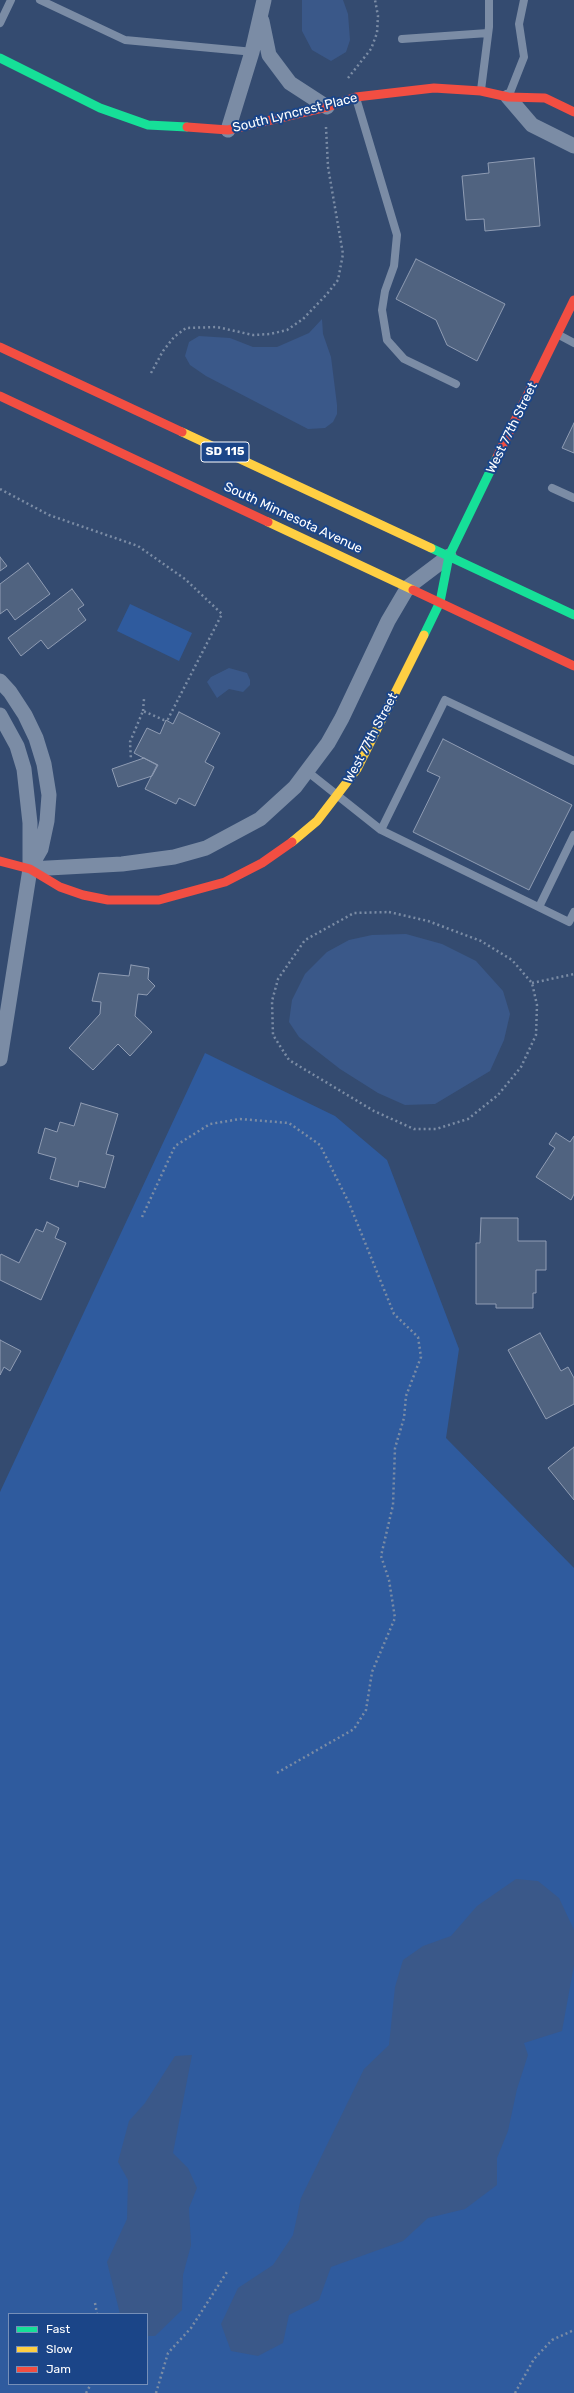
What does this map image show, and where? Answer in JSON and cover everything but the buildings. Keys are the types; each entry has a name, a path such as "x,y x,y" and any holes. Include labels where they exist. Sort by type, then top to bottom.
{"street":[{"path":"228,130 252,52 264,0"},
{"path":"261,17 269,55 290,83 330,106"},
{"name":"South Lyncrest Place","path":"0,58 100,108 148,125 228,130 330,106 356,97 434,88 481,91 508,97 545,98 574,112"},
{"path":"508,97 532,125 574,146"},
{"name":"West 77th Street","path":"0,861 30,869 60,887 82,895 108,900 159,900 225,882 262,863 291,843 317,821 338,796 360,763 440,602 449,556 574,300"},
{"name":"SD 115","path":"0,347 449,556 574,616"},
{"name":"South Minnesota Avenue","path":"0,396 574,666"},
{"name":"West 77th Street","path":"30,869 148,862 206,848 260,819 279,804 308,772 342,718 388,620 408,587 449,556"},
{"path":"0,681 10,692 25,715 36,738 44,764 49,795 47,821 41,849 30,869"},
{"path":"0,715 17,746 24,769 30,823 30,869 0,1059"}],"lane":[{"path":"0,23 11,0"},
{"path":"40,0 125,40 252,52 269,55"},
{"path":"481,91 488,33 489,0"},
{"path":"508,97 524,57 519,24 524,0"},
{"path":"402,39 488,33"},
{"path":"356,97 398,235 394,266 385,291 382,310 387,340 404,359 456,384"},
{"path":"557,335 574,343"},
{"path":"552,488 574,498"},
{"path":"381,830 445,700 574,761"},
{"path":"308,772 381,830 569,922 574,912"},
{"path":"539,907 574,835"}],"path":[{"path":"344,81 360,65 373,44 377,33 378,16 375,0"},
{"path":"151,373 163,351 174,337 186,328 217,327 253,335 270,334 287,330 317,306 338,280 343,254 328,167 326,128 330,106"},
{"path":"0,489 50,515 138,546 185,579 222,614 168,720 164,720 143,711"},
{"path":"131,760 130,742 143,711 144,699"},
{"path":"389,912 428,921 481,941 512,960 532,982 537,1005 536,1035 521,1067 498,1095 468,1119 436,1129 414,1129 374,1111 289,1060 272,1035 272,1001 278,979 305,940 327,926 354,913 389,912"},
{"path":"532,982 574,974"},
{"path":"142,1217 175,1146 210,1124 240,1119 289,1123 320,1145 349,1203 394,1314 418,1337 421,1357 406,1396 404,1418 396,1448 393,1505 382,1556 389,1580 394,1618 372,1672 366,1710 354,1729 275,1774"},
{"path":"156,2393 168,2353 191,2328 227,2272"},
{"path":"95,2303 97,2313"},
{"path":"515,2393 534,2359 552,2340 574,2330"}],"shaded area":[{"path":"302,0 343,0 348,14 350,40 346,52 331,61 312,50 302,31"},
{"path":"322,319 323,334 331,357 337,405 337,414 333,422 325,428 308,429 206,376 190,365 185,356 189,342 199,336 230,338 253,347 277,347 309,333"},
{"path":"130,604 192,633 179,661 117,631"},
{"path":"229,668 247,673 250,680 250,685 243,692 229,689 217,698 207,682 211,677"},
{"path":"406,934 442,944 476,961 503,991 510,1014 504,1040 490,1071 435,1104 405,1105 378,1093 340,1069 299,1037 289,1022 292,1000 305,974 327,952 349,940 372,935"},
{"path":"205,1053 335,1116 387,1160 459,1349 446,1438 574,1568 574,2393 0,2393 0,1492"},
{"path":"516,1879 538,1881 559,1898 574,1930 574,1965 562,2031 524,2043 528,2055 517,2089 508,2131 497,2158 497,2185 465,2209 428,2218 403,2241 331,2267 319,2300 289,2315 283,2343 258,2356 231,2351 221,2324 238,2288 273,2265 293,2235 301,2198 364,2069 389,2045 395,1987 403,1960 423,1946 451,1936 477,1906"},
{"path":"192,2055 173,2153 188,2168 197,2188 189,2208 191,2245 183,2275 182,2310 155,2336 148,2336 148,2313 120,2313 107,2262 127,2219 128,2180 118,2162 129,2121 145,2103 175,2056"}],"traffic: fast":[{"path":"0,58 100,108 148,125 187,127"},
{"path":"424,635 440,602 449,556 497,457"},
{"path":"431,548 574,615"}],"traffic: slow":[{"path":"182,432 431,548"},
{"path":"268,522 413,590"},
{"path":"292,842 317,821 357,769 424,635"}],"traffic: jam":[{"path":"187,127 228,130 327,107 356,97 434,88 481,91 508,97 545,98 574,112"},
{"path":"497,457 574,300"},
{"path":"0,347 182,432"},
{"path":"0,396 268,522"},
{"path":"413,590 574,666"},
{"path":"0,861 30,869 60,887 83,895 108,900 159,900 225,882 262,863 292,842"}]}
